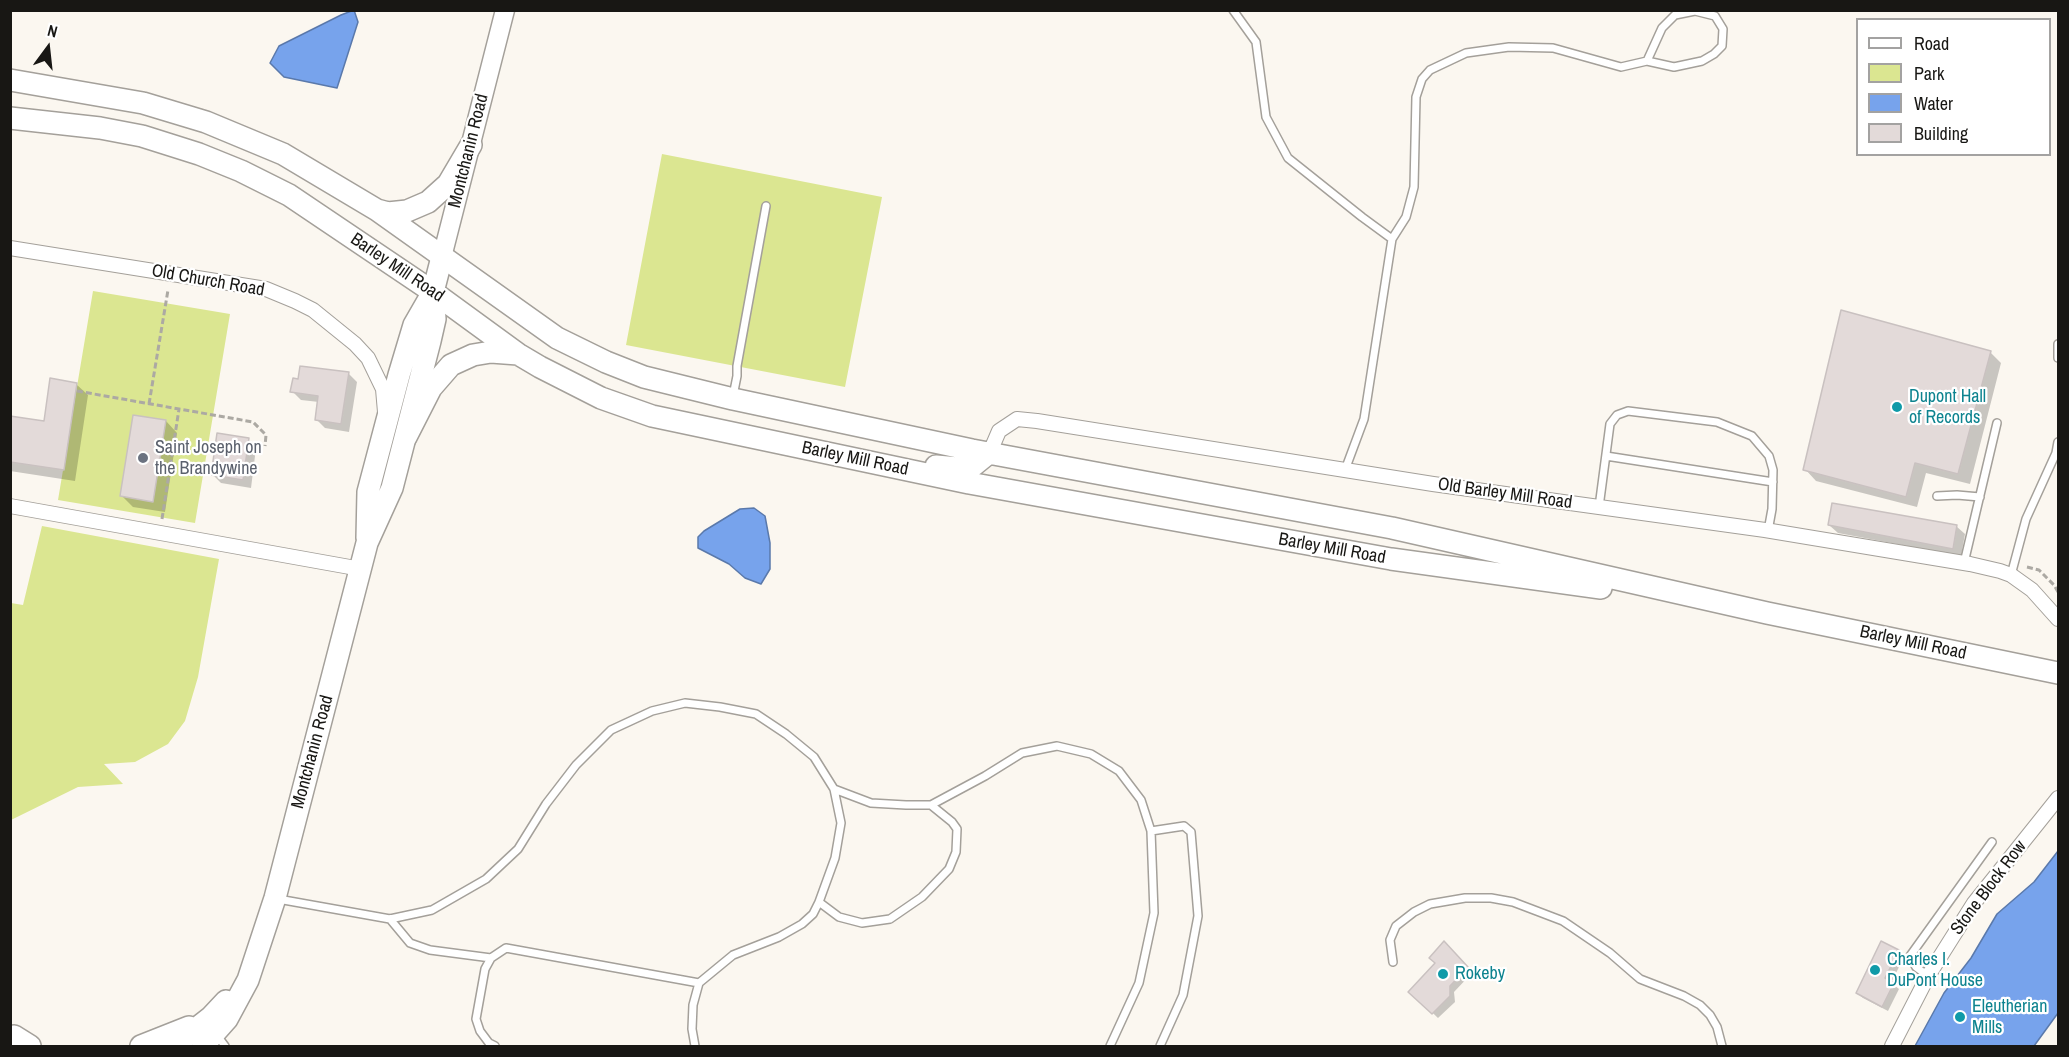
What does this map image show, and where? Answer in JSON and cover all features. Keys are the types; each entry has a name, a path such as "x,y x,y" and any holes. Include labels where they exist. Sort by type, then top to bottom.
{"main road":[{"name":"Montchanin Road","path":"367,543 368,492 414,326 433,292 505,10"},
{"name":"Barley Mill Road","path":"14,80 98,94 175,112 232,131 284,154 377,210 529,320 578,349 644,377 733,399 990,452 1392,528 1767,613 2058,673"},
{"name":"Barley Mill Road","path":"10,118 100,128 142,136 209,158 289,195 433,292 518,354 577,387 652,416 969,483 1391,560 1767,613"},
{"path":"377,210 388,213 407,211 428,202 447,184 471,145"},
{"name":"Montchanin Road","path":"174,1047 213,1038 227,1019 256,959 275,898 367,543 392,488 406,437 432,336 435,319 433,292"},
{"path":"406,437 432,388 451,365 473,355 491,352 518,354"},
{"path":"768,441 823,442 926,464 958,468 974,465 990,452"},
{"path":"141,1047 213,1038"}],"street":[{"name":"Old Church Road","path":"10,248 266,289 313,310 355,344 368,358 383,389 385,414 381,444"},
{"name":"Old Barley Mill Road","path":"990,452 999,431 1017,419 1345,470 1768,531 2012,571 2058,619"},
{"path":"10,506 361,569"},
{"name":"Stone Block Row","path":"1892,1047 1928,976 1974,903 2058,798"}],"lane":[{"path":"1233,10 1256,42 1266,117 1288,158 1392,239"},
{"path":"1345,470 1364,419 1392,239 1406,217 1414,187 1416,97 1422,79 1430,70 1466,53 1509,47 1553,48 1621,67 1647,61 1674,67 1702,61 1714,54 1722,46 1723,29 1715,16 1695,11 1675,15 1662,28 1647,61"},
{"path":"733,399 766,206"},
{"path":"2058,344 2058,358"},
{"path":"1599,507 1610,424 1617,416 1628,411 1718,422 1752,436 1769,456 1773,470 1773,482 1768,531"},
{"path":"1964,563 1997,423"},
{"path":"2012,571 2026,519 2056,453 2058,442"},
{"path":"1605,456 1773,482"},
{"path":"1937,496 1980,497"},
{"path":"275,898 390,919 432,910 486,879 518,849 546,804 576,765 611,730 652,711 685,703 756,714 786,734 814,757 834,789 841,823 836,858 813,914 802,924 779,937 733,954 699,983 693,1005 692,1029 695,1047"},
{"path":"834,789 871,803 906,806 931,805 1022,753 1057,746 1091,754 1119,771 1141,800 1151,831 1154,913 1139,983 1110,1047"},
{"path":"819,902 839,917 862,923 890,919 922,897 949,869 956,852 957,829 931,805"},
{"path":"1151,831 1184,826 1191,832 1198,915 1183,995 1160,1047"},
{"path":"1928,976 1916,967 1910,957 1992,842"},
{"path":"1393,962 1390,940 1396,926 1430,904 1465,898 1491,898 1513,902 1563,921 1610,953 1640,979 1684,996 1700,1005 1710,1015 1717,1028 1722,1047"},
{"path":"390,919 410,943 430,950 491,958"},
{"path":"495,1047 480,1031 476,1019 485,969 491,958 506,948 699,983"}],"path":[{"path":"149,404 168,290"},
{"path":"77,391 253,422 266,435 265,446"},
{"path":"160,533 179,409"},
{"path":"2012,571 2026,567 2039,570 2058,592"}],"green space":[{"path":"662,154 882,197 845,387 626,345"},
{"path":"93,291 230,314 195,523 58,500"},
{"path":"42,526 219,559 198,677 185,721 168,744 135,762 104,764 123,784 78,787 11,820 11,603 23,605"}],"water":[{"path":"354,10 358,22 337,88 284,77 270,63 279,46"},
{"path":"754,508 765,516 770,543 770,569 761,584 745,578 729,564 698,548 698,537 704,531 740,509"},
{"path":"2058,851 2058,1013 2034,1046 1915,1046 1944,993 1971,958 1997,914 2034,882"}],"building":[{"name":"Dupont Hall of Records","path":"1841,310 1991,351 1958,474 1915,463 1906,497 1803,470"},
{"path":"300,366 349,372 341,424 315,420 318,396 290,392 293,378 298,379"},
{"path":"50,378 77,383 64,470 10,462 10,416 44,421"},
{"name":"Saint Joseph on the Brandywine","path":"133,415 166,420 153,502 120,496"},
{"path":"217,433 249,438 243,480 211,475"},
{"path":"1832,503 1957,525 1953,549 1828,525"},
{"name":"Rokeby","path":"1444,941 1468,967 1450,986 1450,996 1432,1014 1408,992 1435,963 1429,958"},
{"name":"Charles I. DuPont House","path":"1881,941 1899,950 1885,978 1894,983 1882,1007 1856,993"}],"place":[{"name":"Dupont Hall of Records","path":"1897,407"},
{"name":"Saint Joseph on the Brandywine","path":"143,458"},
{"name":"Charles I. DuPont House","path":"1875,970"},
{"name":"Rokeby","path":"1443,974"},
{"name":"Eleutherian Mills","path":"1960,1017"}]}
